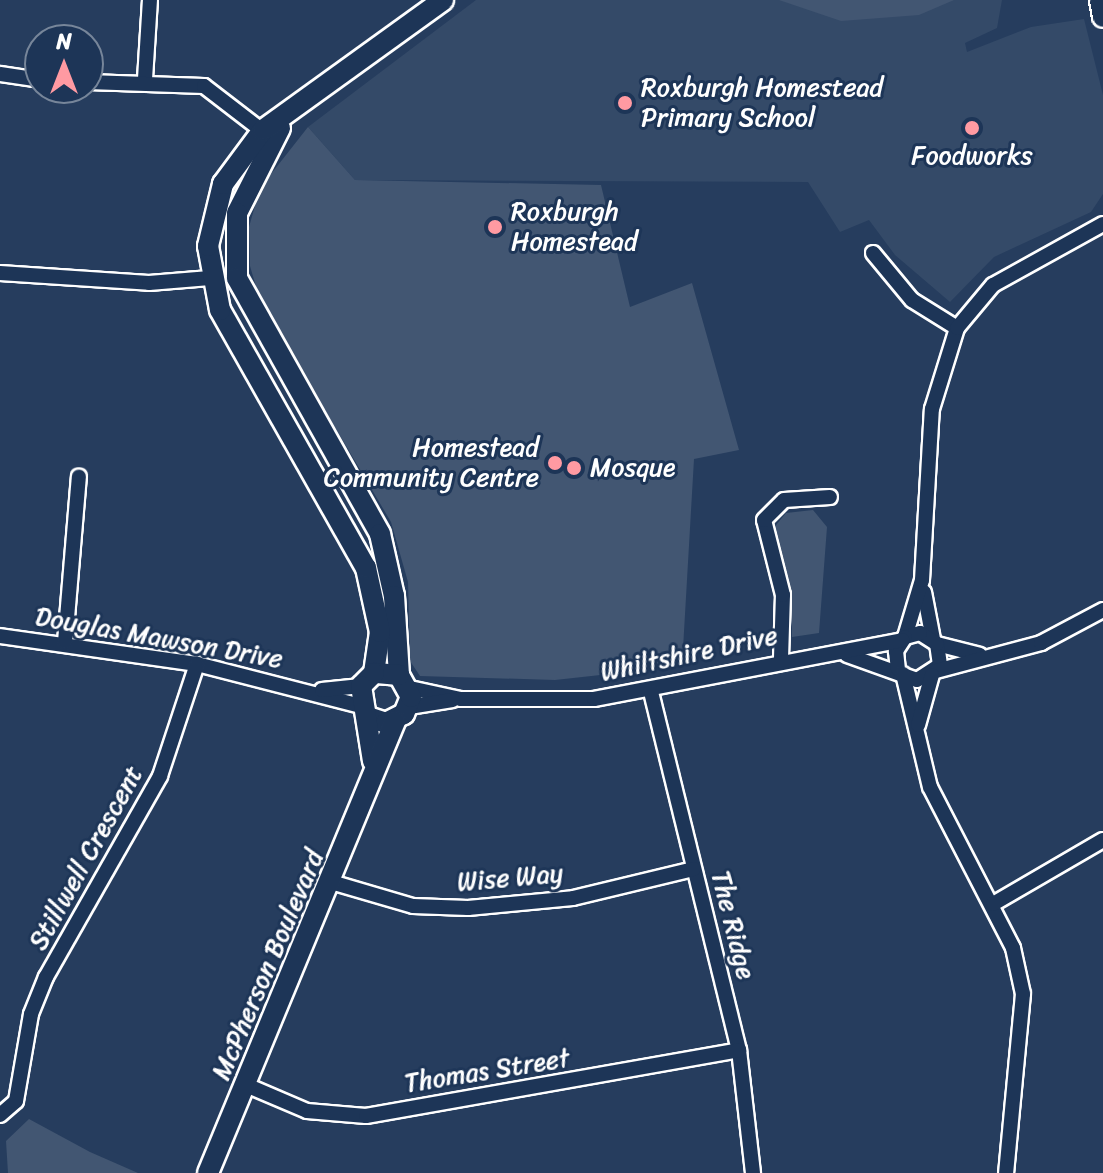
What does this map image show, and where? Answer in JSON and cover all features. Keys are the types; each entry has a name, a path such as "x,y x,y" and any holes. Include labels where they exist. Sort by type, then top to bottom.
{"street":[{"path":"145,79 150,0"},
{"name":"McPherson Boulevard","path":"372,776 367,696 380,632 366,568 235,339 210,278 212,214 223,184 267,134 443,0"},
{"path":"1100,0 1103,17"},
{"path":"0,74 24,78"},
{"path":"104,81 145,79 204,86 267,134"},
{"name":"McPherson Boulevard","path":"208,1173 331,882 403,698 394,596 380,534 237,278 237,213 267,134"},
{"path":"1006,1173 1023,994 993,904 945,820 916,737 901,672 904,638 922,580 932,409 957,328 993,285 1103,224"},
{"path":"1063,244 1103,238"},
{"path":"873,253 912,300 957,328"},
{"path":"0,273 149,283 210,278"},
{"path":"65,642 79,477"},
{"path":"781,658 783,595 764,520 784,500 830,497"},
{"path":"916,737 934,673 935,642 922,580"},
{"name":"Whiltshire Drive","path":"831,653 901,672 934,673 1041,643 1103,610"},
{"name":"Douglas Mawson Drive","path":"0,636 65,642 197,664 309,691 367,696"},
{"name":"Whiltshire Drive","path":"403,698 461,699 651,692 781,658 831,653 904,638 996,655"},
{"name":"Stillwell Crescent","path":"0,1115 16,1101 31,1014 46,977 160,776 197,664"},
{"name":"The Ridge","path":"651,692 739,1050 753,1173"},
{"path":"367,696 403,698"},
{"path":"367,696 403,698"},
{"path":"993,904 1103,840"},
{"name":"Wise Way","path":"331,882 413,906 468,908 573,898 694,869"},
{"name":"Thomas Street","path":"246,1085 307,1111 366,1116 739,1050"}],"shaded area":[{"name":"Roxburgh Homestead Primary School","path":"476,0 1002,0 997,28 965,43 967,52 1031,27 1084,19 1103,95 1103,194 1091,212 994,257 950,302 895,255 869,220 840,232 808,182 355,180 308,127"},
{"path":"779,0 954,0 919,15 841,21"},
{"path":"308,127 355,180 601,185 630,307 692,283 739,450 694,459 682,666 555,680 420,676 410,661 408,582 391,522 260,300 250,266 249,227 260,188"},
{"path":"813,510 827,527 819,633 792,637 792,600 772,551 772,530 786,513"},
{"path":"29,1119 90,1152 138,1173 8,1173 6,1141"}],"place":[{"name":"Roxburgh Homestead Primary School","path":"625,103"},
{"name":"Foodworks","path":"972,128"},
{"name":"Roxburgh Homestead","path":"495,227"},
{"name":"Homestead Community Centre","path":"555,463"},
{"name":"Mosque","path":"574,468"}]}
